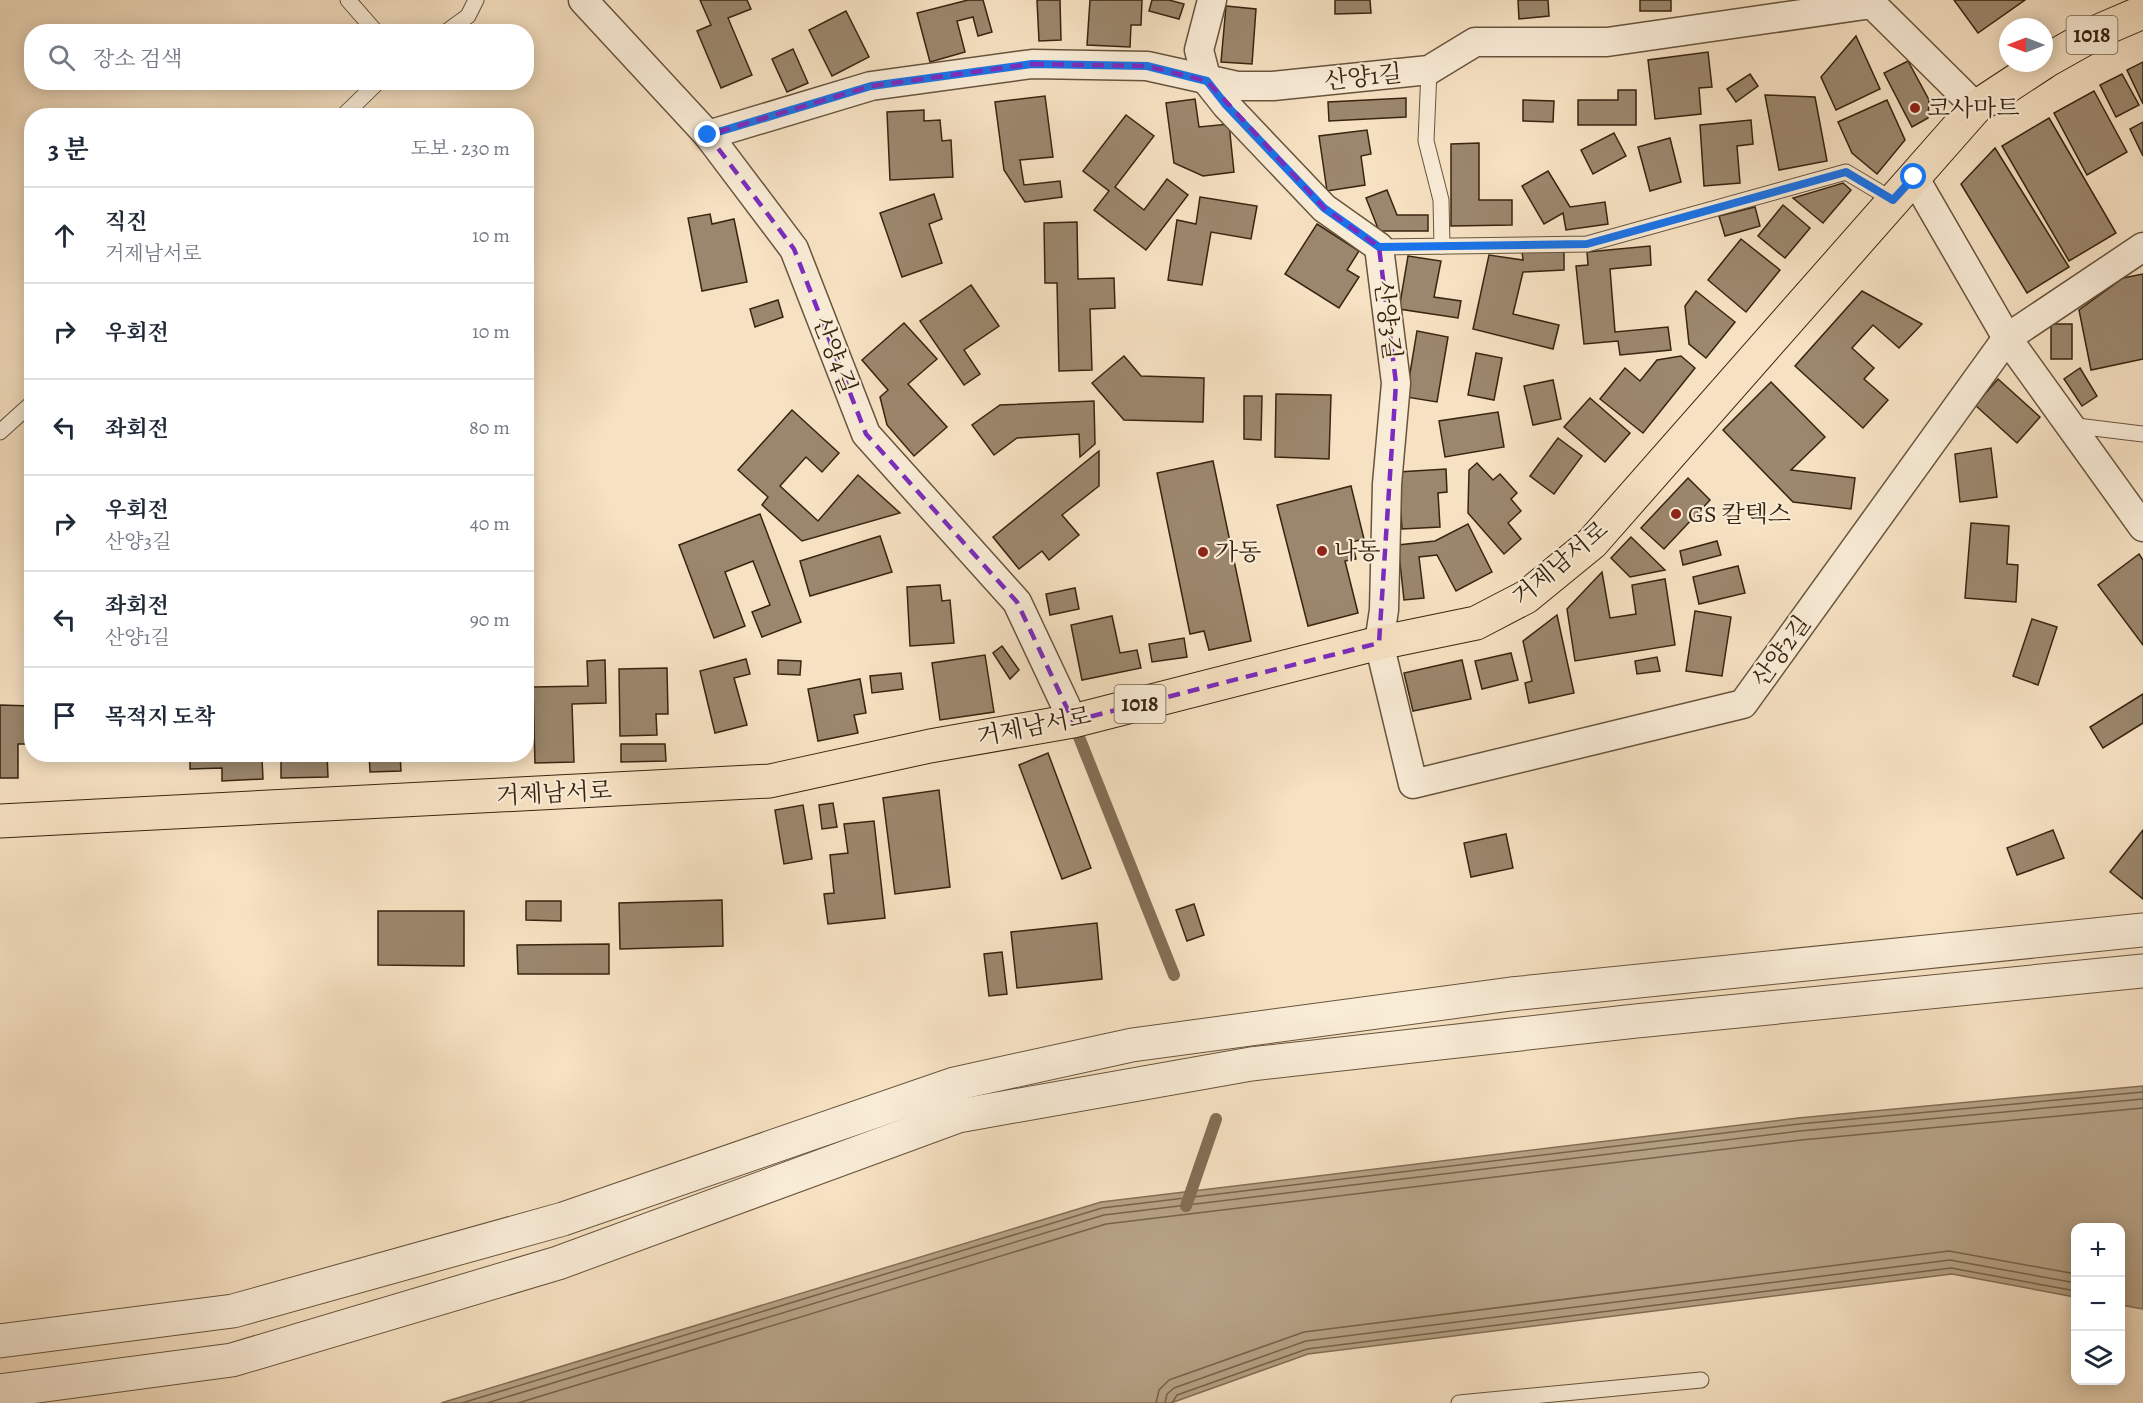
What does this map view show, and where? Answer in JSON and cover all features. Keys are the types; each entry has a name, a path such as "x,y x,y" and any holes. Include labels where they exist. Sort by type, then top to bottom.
{"main road":[{"name":"거제남서로","path":"2053,57 2101,30 2143,12"},
{"name":"거제남서로","path":"0,821 770,781 930,746 1073,721 1379,643 1476,623 1526,597 1592,543 1976,107 2029,72"}],"street":[{"name":"산양4길","path":"583,0 708,135 794,249 866,434 1017,602 1073,721"},
{"name":"산양3길","path":"1212,0 1199,50 1207,81 1226,105 1324,208 1379,247 1396,383 1387,484 1384,610 1379,643"},
{"name":"산양1길","path":"708,135 871,86 1032,64 1147,66 1237,86 1273,86 1429,70 1475,42 1607,42 1872,4 1976,107"},
{"path":"1904,189 2068,425 2143,527"},
{"name":"산양2길","path":"1379,643 1413,784 1743,704 2007,338 2143,247"},
{"path":"0,1341 233,1311 563,1219 954,1084 1132,1045 1511,994 2143,930"},
{"path":"0,1391 232,1360 558,1263 958,1116 1251,1064 1636,1021 2143,971"}],"lane":[{"path":"348,0 368,24"},
{"path":"457,24 468,16 476,0"},
{"path":"1429,70 1426,141 1441,200 1442,246"},
{"path":"351,108 370,90"},
{"path":"1379,247 1587,244 1846,172 1904,189"},
{"path":"0,432 24,410"},
{"path":"2068,425 2143,434"},
{"path":"1459,1403 1701,1380"}],"highlighted area":[{"path":"1032,64 1147,66 1207,81 1324,208 1379,247 1396,383 1379,643 1073,721 1017,602 866,434 794,249 708,135 871,86"}],"water":[{"path":"2143,1086 2143,1309 2125,1306 2125,1223 2071,1223 2071,1296 1952,1274 1308,1354 1171,1403 441,1403 1101,1202 1798,1118"}],"building":[{"path":"700,0 747,0 751,9 728,18 752,75 721,88 697,31 711,25"},
{"path":"968,0 983,0 992,32 978,36 973,17 957,21 965,52 930,62 917,13"},
{"path":"1037,0 1060,0 1061,40 1039,41"},
{"path":"1090,0 1142,0 1141,25 1131,25 1130,47 1087,45"},
{"path":"1152,0 1169,0 1184,4 1179,19 1149,11"},
{"path":"1335,0 1370,0 1371,13 1335,14"},
{"path":"1518,0 1548,0 1549,16 1519,19"},
{"path":"1640,0 1671,0 1671,11 1640,11"},
{"path":"1954,0 2025,0 1999,18 1978,33"},
{"path":"1226,6 1256,9 1252,64 1221,62"},
{"path":"846,11 869,57 832,76 809,30"},
{"path":"1856,36 1880,89 1836,110 1821,77"},
{"path":"793,49 808,83 787,92 772,59"},
{"path":"1708,52 1712,87 1699,88 1701,114 1655,119 1648,60"},
{"path":"1908,61 1929,100 1928,118 1912,127 1884,73"},
{"path":"2143,62 2143,104 2127,70"},
{"path":"1750,74 1758,86 1736,102 1727,89"},
{"path":"2122,74 2139,105 2116,117 2100,85"},
{"path":"1618,90 1636,90 1636,125 1578,125 1578,100 1618,100"},
{"path":"2094,91 2127,152 2087,175 2054,113"},
{"path":"1765,95 1815,97 1827,161 1779,170"},
{"path":"1045,96 1053,157 1020,160 1024,185 1060,181 1062,197 1025,202 1004,170 995,102"},
{"path":"1406,98 1406,117 1329,121 1328,102"},
{"path":"1195,99 1199,127 1229,124 1234,172 1203,176 1174,163 1166,103"},
{"path":"1523,100 1554,101 1553,122 1523,121"},
{"path":"1887,100 1905,140 1877,174 1852,153 1838,122"},
{"path":"924,110 924,121 940,120 942,141 951,140 953,177 890,180 887,112"},
{"path":"1126,115 1154,136 1115,187 1144,210 1167,179 1188,195 1146,250 1094,210 1109,191 1083,171"},
{"path":"2049,118 2116,233 2069,261 2002,146"},
{"path":"1751,120 1753,144 1737,146 1740,183 1704,186 1700,125"},
{"path":"2143,122 2143,156 2130,129"},
{"path":"1367,130 1371,154 1361,156 1365,185 1327,191 1319,136"},
{"path":"1614,133 1626,156 1593,174 1581,150"},
{"path":"1670,138 1681,182 1650,191 1638,147"},
{"path":"1479,143 1479,200 1512,200 1512,225 1451,226 1451,144"},
{"path":"1995,148 2069,267 2027,293 1961,184"},
{"path":"1548,171 1570,207 1605,202 1608,224 1566,230 1563,213 1544,224 1522,186"},
{"path":"1843,183 1851,190 1823,223 1793,198"},
{"path":"1387,190 1397,215 1428,215 1428,231 1379,231 1366,198"},
{"path":"934,194 942,219 929,224 942,263 902,277 880,213"},
{"path":"1200,197 1257,206 1251,239 1211,232 1202,285 1168,280 1177,220 1196,224"},
{"path":"1783,205 1810,228 1785,258 1758,236"},
{"path":"1755,207 1760,226 1725,236 1719,216"},
{"path":"710,214 712,224 734,219 747,282 702,291 688,218"},
{"path":"1077,222 1078,279 1114,278 1115,308 1090,309 1092,370 1059,371 1057,283 1045,283 1044,223"},
{"path":"1317,224 1359,251 1347,270 1359,277 1339,308 1285,274"},
{"path":"1741,239 1780,270 1746,312 1708,280"},
{"path":"1650,246 1651,265 1610,269 1615,332 1668,327 1671,350 1620,355 1618,341 1584,344 1576,266 1588,265 1587,252"},
{"path":"1522,251 1564,252 1564,270 1523,272 1513,314 1559,325 1553,349 1473,329 1489,255 1523,260"},
{"path":"1408,256 1441,261 1434,297 1461,301 1458,318 1399,309"},
{"path":"2143,274 2143,359 2091,370 2079,310 2123,278"},
{"path":"971,285 999,326 964,350 980,374 964,385 920,321"},
{"path":"1696,291 1735,322 1706,358 1689,344 1685,306"},
{"path":"1862,291 1922,324 1899,348 1873,325 1852,348 1874,368 1864,379 1888,400 1863,428 1795,366"},
{"path":"778,300 783,317 755,327 750,309"},
{"path":"904,323 937,359 908,384 947,427 914,456 887,425 880,397 888,390 862,360"},
{"path":"2051,324 2072,324 2072,359 2051,359"},
{"path":"1417,331 1448,337 1437,402 1406,397"},
{"path":"1476,353 1502,358 1494,400 1468,395"},
{"path":"1124,356 1141,376 1204,378 1203,422 1124,420 1092,383"},
{"path":"1681,356 1695,368 1643,433 1600,399 1625,368 1640,381 1657,360"},
{"path":"2080,368 2097,396 2082,406 2064,379"},
{"path":"1998,379 2040,417 2017,443 1975,405"},
{"path":"1553,380 1561,419 1533,425 1524,386"},
{"path":"1771,382 1825,437 1791,470 1855,478 1851,509 1793,502 1723,430"},
{"path":"1276,394 1331,395 1329,459 1275,457"},
{"path":"1244,396 1262,396 1261,440 1244,439"},
{"path":"1590,398 1630,433 1605,462 1564,427"},
{"path":"1094,401 1095,444 1080,457 1079,434 1017,438 994,455 972,425 1000,405"},
{"path":"792,410 839,453 822,472 806,457 780,486 818,521 858,475 900,513 802,541 762,505 768,497 738,470"},
{"path":"1498,412 1504,447 1445,457 1439,421"},
{"path":"1558,438 1582,456 1554,494 1530,476"},
{"path":"1991,448 1997,497 1960,502 1955,454"},
{"path":"1099,451 1099,486 1062,515 1079,535 1049,560 1042,551 1019,569 993,537"},
{"name":"가동","path":"1213,461 1251,641 1209,650 1204,631 1190,634 1157,473"},
{"path":"1477,463 1493,480 1500,474 1517,493 1511,499 1521,511 1508,523 1521,539 1504,554 1468,513 1469,470"},
{"path":"1446,469 1447,492 1438,493 1440,527 1402,529 1398,472"},
{"name":"GS 칼텍스","path":"1688,478 1710,500 1664,549 1641,528"},
{"name":"나동","path":"1351,486 1364,539 1352,542 1356,559 1345,561 1358,613 1308,626 1277,505"},
{"path":"760,514 801,622 762,637 752,612 770,605 753,561 725,572 745,626 714,638 679,545"},
{"path":"1971,523 2009,526 2007,564 2018,565 2016,602 1965,598"},
{"path":"1468,524 1492,572 1456,591 1437,555 1419,557 1424,598 1404,600 1398,545 1435,541"},
{"path":"880,536 892,572 810,596 800,561"},
{"path":"1631,537 1665,570 1630,577 1611,558"},
{"path":"1717,541 1721,555 1683,565 1680,551"},
{"path":"2139,554 2143,560 2143,645 2098,585"},
{"path":"1738,566 1745,593 1699,604 1693,577"},
{"path":"1602,572 1610,618 1636,614 1632,585 1665,579 1675,645 1575,661 1567,609"},
{"path":"940,585 942,601 950,600 954,643 910,646 907,587"},
{"path":"1075,588 1079,609 1050,615 1046,594"},
{"path":"1695,611 1731,617 1722,676 1686,671"},
{"path":"1557,615 1574,693 1529,703 1525,683 1532,681 1523,641"},
{"path":"1112,616 1120,653 1137,650 1141,668 1082,680 1071,625"},
{"path":"2032,619 2057,627 2038,685 2013,676"},
{"path":"1184,638 1187,657 1152,662 1149,644"},
{"path":"1002,646 1019,670 1010,679 993,653"},
{"path":"1511,653 1518,680 1482,689 1475,661"},
{"path":"985,655 994,712 940,720 932,663"},
{"path":"1657,657 1660,671 1637,674 1635,661"},
{"path":"746,659 750,674 734,678 747,725 715,733 700,671"},
{"path":"605,660 606,703 572,704 574,762 535,763 534,687 588,686 587,661"},
{"path":"778,660 801,661 800,675 778,674"},
{"path":"1462,660 1471,699 1413,711 1404,673"},
{"path":"667,668 668,714 656,714 657,735 620,736 619,669"},
{"path":"901,673 903,689 872,693 870,676"},
{"path":"860,679 866,713 854,715 858,733 818,741 808,689"},
{"path":"2143,694 2143,723 2103,748 2090,727"},
{"path":"0,705 24,706 24,744 18,744 18,778 0,778"},
{"path":"621,744 665,744 666,761 621,762"},
{"path":"1048,753 1091,868 1062,879 1019,765"},
{"path":"190,762 262,762 263,779 222,781 222,768 190,769"},
{"path":"281,762 327,762 328,777 281,778"},
{"path":"369,762 400,762 401,771 370,772"},
{"path":"939,790 950,887 895,894 883,798"},
{"path":"833,803 837,827 822,829 819,805"},
{"path":"803,805 812,859 784,864 775,810"},
{"path":"874,821 885,918 828,924 824,894 834,893 830,855 848,853 844,824"},
{"path":"2053,830 2064,858 2017,875 2007,848"},
{"path":"2143,830 2143,899 2110,872"},
{"path":"1506,834 1513,868 1471,877 1464,843"},
{"path":"722,900 723,946 620,949 619,903"},
{"path":"526,901 561,901 561,921 526,920"},
{"path":"1194,904 1204,935 1187,941 1176,910"},
{"path":"378,911 464,911 464,966 378,965"},
{"path":"1097,923 1102,979 1017,988 1011,932"},
{"path":"609,944 609,974 518,974 517,945"},
{"path":"1002,952 1007,994 989,996 984,954"}],"waterway":[{"path":"1073,722 1174,975"},
{"path":"1186,1206 1216,1119"}],"place":[{"name":"코사마트","path":"1915,108"},
{"name":"GS 칼텍스","path":"1676,514"},
{"name":"나동","path":"1322,551"},
{"name":"가동","path":"1203,552"}],"route":[{"path":"708,135 871,86 1032,64 1147,66 1207,81 1226,105 1324,208 1379,247 1587,244 1846,172 1893,200 1914,177"}]}
